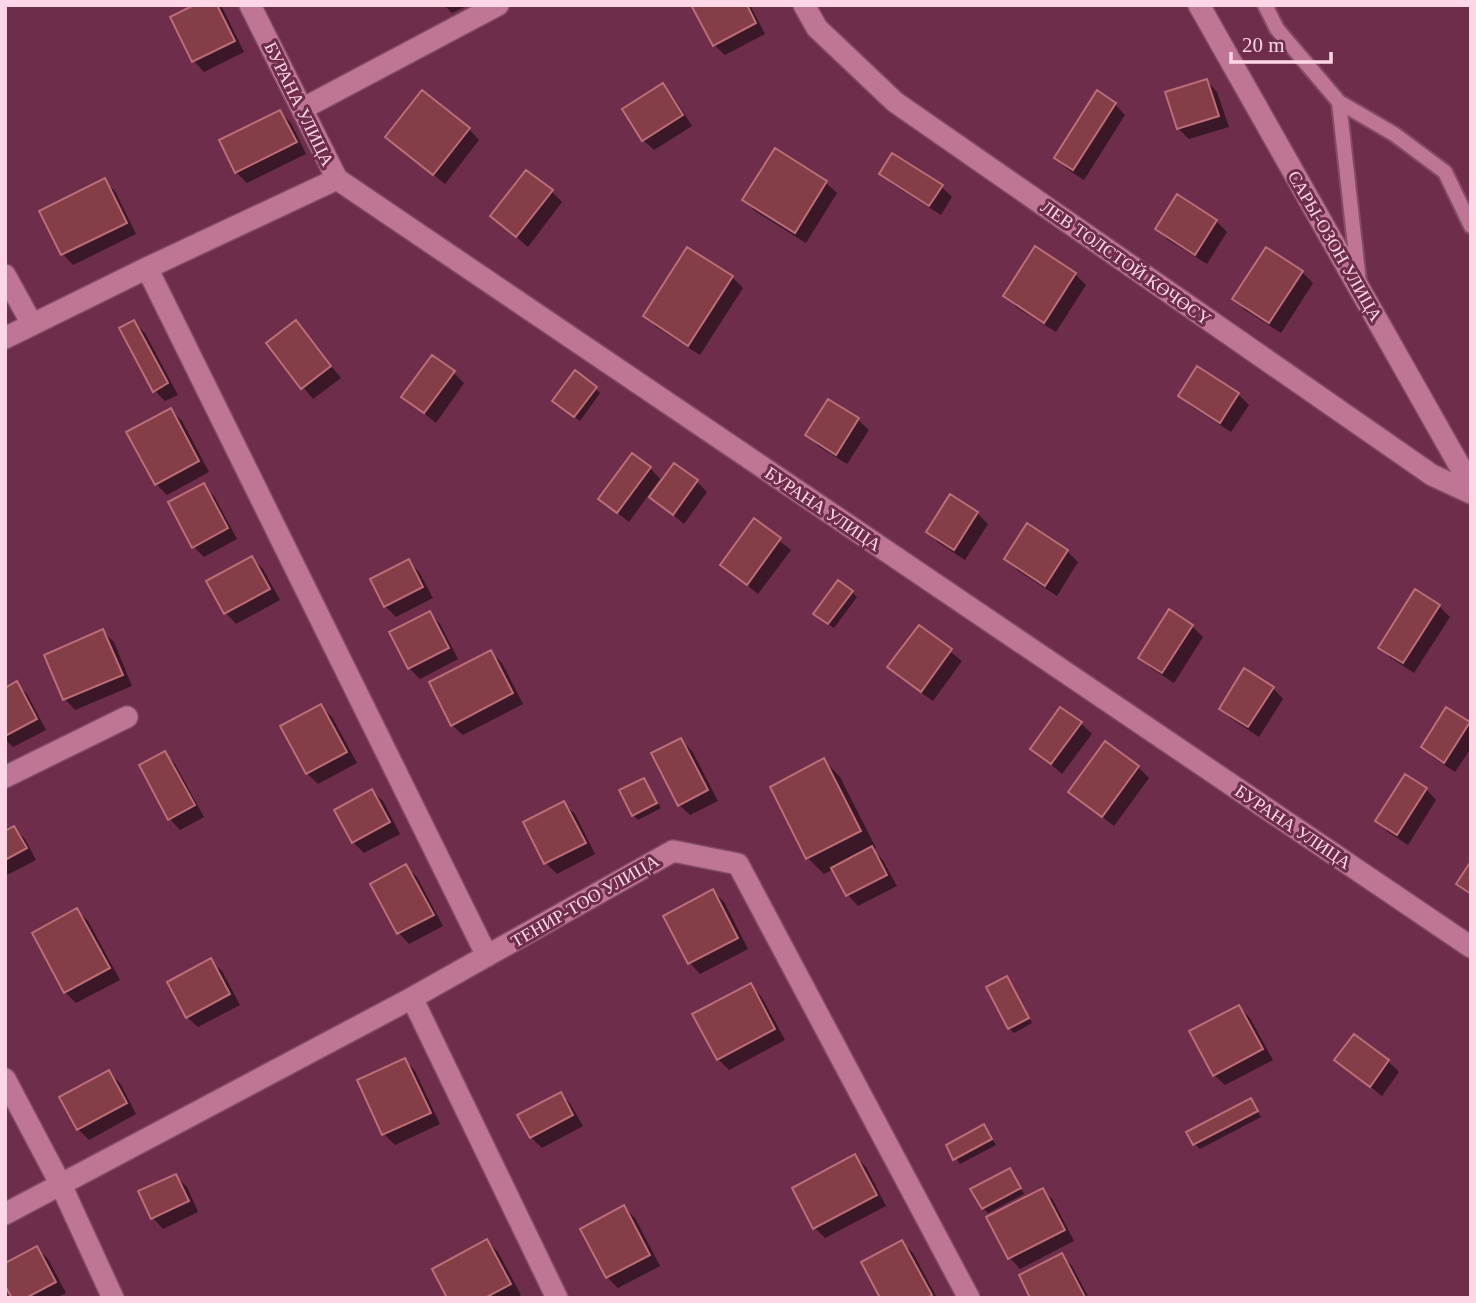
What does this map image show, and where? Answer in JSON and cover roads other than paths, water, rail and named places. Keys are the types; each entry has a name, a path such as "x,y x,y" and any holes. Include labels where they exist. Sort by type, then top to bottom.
{"street":[{"name":"БУРАНА УЛИЦА","path":"250,5 337,179 1471,947"},
{"path":"302,109 498,5"},
{"name":"ЛЕВ ТОЛСТОЙ КӨЧӨСҮ","path":"804,5 817,28 895,102 1432,475 1471,493"},
{"name":"САРЫ-ОЗОН УЛИЦА","path":"1199,5 1471,486"},
{"path":"5,338 337,179"},
{"path":"147,268 487,956"},
{"path":"5,275 32,324"},
{"path":"5,777 127,717"},
{"name":"ТЕНИР-ТОО УЛИЦА","path":"5,1214 412,998 673,851 738,864 969,1298"},
{"path":"412,998 557,1298"},
{"path":"5,1079 61,1185 113,1298"}],"lane":[{"path":"1265,5 1277,29 1339,102 1394,134 1445,172 1471,226"},
{"path":"1339,102 1360,289"}]}
